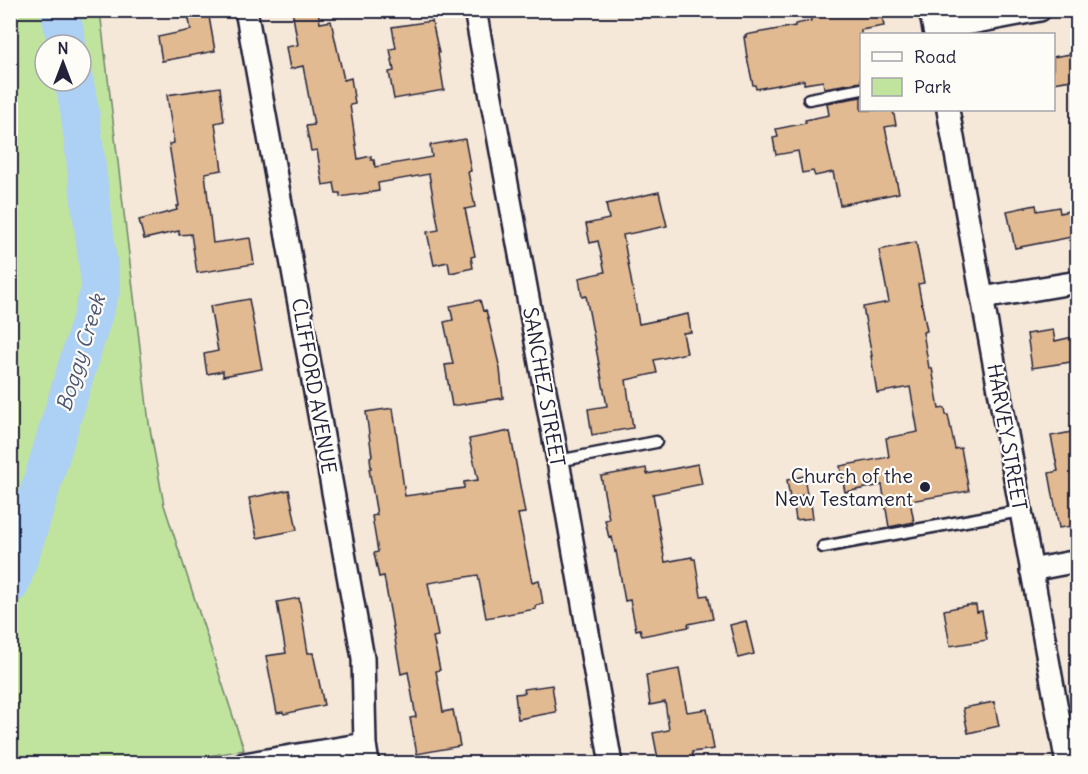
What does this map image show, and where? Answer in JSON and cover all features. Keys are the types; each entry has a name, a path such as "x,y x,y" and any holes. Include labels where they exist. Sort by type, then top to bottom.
{"street":[{"name":"CLIFFORD AVENUE","path":"246,10 363,658 367,754"},
{"name":"SANCHEZ STREET","path":"475,10 558,462 610,764"},
{"path":"933,25 1040,10"},
{"name":"HARVEY STREET","path":"948,111 1067,764"},
{"path":"982,298 1077,282"},
{"path":"1031,570 1077,561"},
{"path":"244,764 367,754"}],"lane":[{"path":"809,99 860,89"},
{"path":"558,462 656,442"},
{"path":"823,547 1020,511"}],"green space":[{"path":"10,11 100,11 149,423 164,505 244,750 168,763 11,763"}],"building":[{"path":"292,10 318,10 320,23 331,21 344,80 351,78 355,104 350,105 358,159 371,156 375,167 432,157 430,145 465,139 471,171 468,172 475,207 465,209 475,256 471,257 473,268 450,273 448,262 434,265 427,232 439,230 429,174 378,183 379,191 340,197 340,193 336,193 334,183 323,185 317,150 311,151 306,126 314,125 303,66 290,69 286,47 298,45"},
{"path":"831,10 881,10 884,26 861,30 860,33 860,82 824,88 823,81 804,84 804,80 756,89 753,85 747,57 745,35 795,26 795,24 811,21 810,15"},
{"path":"208,11 215,51 162,61 158,37 191,30 188,15"},
{"path":"432,21 444,90 394,99 389,72 394,71 390,49 396,48 392,27"},
{"path":"1077,53 1077,79 1055,83 1055,57"},
{"path":"220,87 224,121 215,123 222,170 205,173 213,243 250,238 254,264 197,273 191,234 179,235 179,231 144,239 139,220 177,210 176,206 179,206 169,144 174,143 167,95"},
{"path":"860,97 860,111 893,111 896,125 885,127 899,193 840,205 833,172 815,176 813,171 802,173 798,151 776,155 773,138 778,137 776,129 806,123 805,120 829,115 827,103"},
{"path":"659,192 667,226 623,235 639,324 688,314 691,332 683,333 687,353 654,360 657,373 626,380 633,428 592,435 588,409 607,406 586,296 582,297 579,278 605,272 598,241 590,243 586,224 609,219 606,204"},
{"path":"1036,205 1037,211 1059,207 1060,213 1073,210 1077,236 1015,248 1007,211"},
{"path":"916,242 924,283 918,284 927,331 923,332 929,368 932,368 939,409 945,408 946,415 948,415 955,449 961,448 969,491 910,501 914,522 889,527 882,485 845,492 840,466 889,457 886,438 918,432 910,387 877,393 863,307 889,302 879,250"},
{"path":"249,299 262,369 223,376 223,371 207,374 204,354 218,351 210,306"},
{"path":"480,300 483,311 486,310 500,369 503,398 452,406 445,365 453,364 444,322 453,320 450,306"},
{"path":"1053,330 1055,341 1077,336 1077,361 1032,368 1027,334"},
{"path":"393,408 405,496 464,488 464,482 478,480 469,439 510,431 525,513 518,514 532,582 539,580 543,604 535,606 536,609 486,618 478,575 428,583 438,636 433,637 440,670 436,671 443,712 453,710 460,746 417,754 410,718 416,717 408,672 401,674 384,576 379,577 374,553 378,552 372,516 377,515 369,469 372,456 366,412"},
{"path":"1077,431 1077,525 1059,528 1049,473 1058,471 1051,436"},
{"path":"698,464 702,484 653,494 665,562 692,557 695,559 701,596 708,595 713,619 688,624 689,627 642,636 640,629 636,630 630,600 625,601 616,551 612,537 609,538 605,520 609,519 601,476 646,468 647,474"},
{"path":"804,476 807,494 790,498 787,480"},
{"path":"289,490 297,530 257,538 249,498"},
{"path":"810,497 813,518 796,520 793,499"},
{"path":"299,598 308,653 313,653 324,705 284,714 283,712 277,713 266,656 286,653 277,602"},
{"path":"976,605 977,612 982,611 987,640 950,646 944,610"},
{"path":"746,621 754,654 738,658 730,625"},
{"path":"679,669 687,712 707,709 714,749 692,752 694,764 659,764 653,733 669,730 665,702 650,705 646,675"},
{"path":"552,685 556,712 518,719 515,694 525,693 524,689"},
{"path":"994,702 999,726 968,733 963,708"}],"waterway":[{"name":"Boggy Creek","path":"60,10 65,33"},
{"name":"Boggy Creek","path":"10,584 101,288 76,93"}],"place":[{"name":"Church of the New Testament","path":"925,487"}]}
